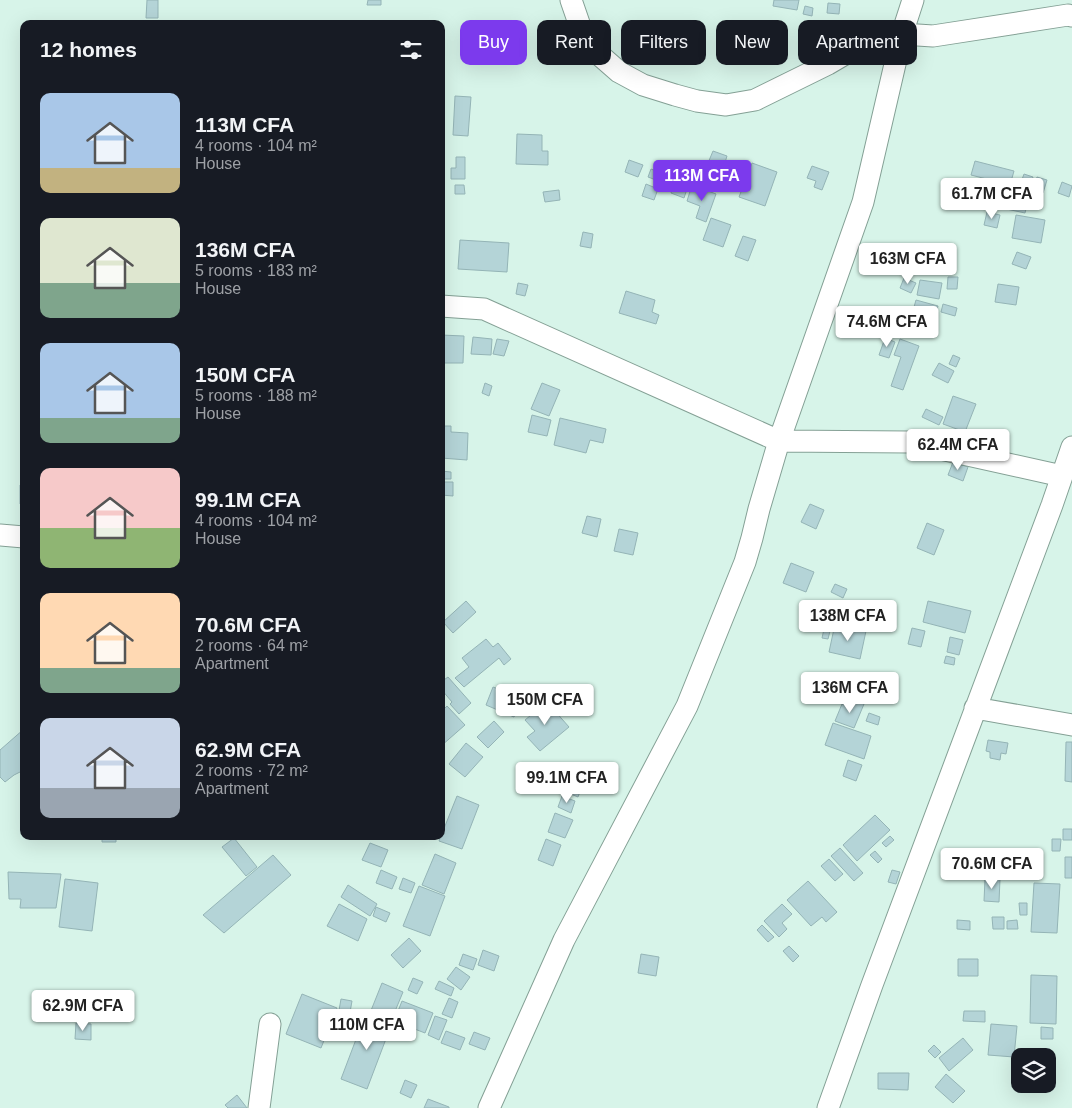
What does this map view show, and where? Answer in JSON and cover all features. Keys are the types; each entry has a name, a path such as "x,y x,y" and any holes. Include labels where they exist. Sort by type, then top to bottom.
{"street":[{"path":"571,0 582,29 595,51 619,72 644,85 696,101 726,105 755,100 826,65"},
{"path":"907,20 913,0"},
{"path":"917,35 933,36 1068,15 1072,16"},
{"path":"489,1108 564,940 687,706 745,562 758,509 779,441 863,202 895,65"},
{"path":"445,306 484,309 779,441 909,442 1062,476"},
{"path":"828,1108 1072,448"},
{"path":"0,535 20,537"},
{"path":"975,708 1072,725"},
{"path":"259,1108 270,1024"}],"building":[{"path":"147,0 158,0 158,18 146,18"},
{"path":"368,0 381,0 381,5 367,5"},
{"path":"774,0 799,0 797,10 773,6"},
{"path":"828,3 840,4 839,14 827,13"},
{"path":"805,6 813,8 812,16 803,14"},
{"path":"455,96 471,97 468,136 453,135"},
{"path":"517,134 542,135 542,151 548,151 548,165 516,164"},
{"path":"713,151 727,156 723,169 708,163"},
{"path":"456,157 465,157 465,179 451,179 451,168 456,168"},
{"path":"629,160 643,165 638,177 625,172"},
{"path":"975,161 1014,171 1010,185 971,175"},
{"path":"752,163 777,172 765,206 739,197"},
{"path":"812,166 829,172 822,190 814,187 816,181 807,178"},
{"path":"728,168 734,170 729,182 724,180"},
{"path":"651,169 659,172 656,180 648,177"},
{"path":"1024,174 1033,177 1029,188 1020,185"},
{"path":"1037,177 1047,180 1043,193 1033,190"},
{"path":"675,181 688,186 684,198 671,193"},
{"path":"1062,182 1072,186 1069,197 1058,193"},
{"path":"988,183 1030,192 1025,213 983,204"},
{"path":"646,184 658,189 654,200 642,196"},
{"path":"455,185 464,185 465,194 455,194"},
{"path":"692,185 716,194 706,222 696,218 700,206 687,201"},
{"path":"559,190 560,200 545,202 543,192"},
{"path":"987,212 1000,215 997,228 984,225"},
{"path":"1016,215 1045,220 1041,243 1012,238"},
{"path":"711,218 731,225 723,247 703,240"},
{"path":"583,232 593,234 591,248 580,246"},
{"path":"743,236 756,240 748,261 735,256"},
{"path":"460,240 509,243 507,272 458,269"},
{"path":"1017,252 1031,257 1026,269 1012,264"},
{"path":"948,277 958,277 957,289 947,289"},
{"path":"904,278 916,283 911,293 900,288"},
{"path":"920,280 942,283 939,299 917,295"},
{"path":"518,283 528,285 525,296 516,294"},
{"path":"998,284 1019,287 1016,305 995,302"},
{"path":"626,291 655,300 652,312 659,315 656,324 619,313"},
{"path":"916,300 938,306 934,320 912,314"},
{"path":"943,304 957,308 955,316 941,312"},
{"path":"445,335 464,336 463,363 445,363"},
{"path":"473,337 492,339 491,355 471,354"},
{"path":"885,338 895,342 889,358 879,355"},
{"path":"497,339 509,341 504,356 493,354"},
{"path":"900,339 919,346 903,390 891,386 901,357 894,355"},
{"path":"953,355 960,358 956,367 949,364"},
{"path":"939,363 954,371 948,383 932,375"},
{"path":"485,383 492,386 489,396 482,393"},
{"path":"542,383 560,390 549,416 531,409"},
{"path":"953,396 976,404 965,432 943,424"},
{"path":"926,409 943,417 939,425 922,417"},
{"path":"532,415 551,420 547,436 528,432"},
{"path":"560,418 606,429 603,443 590,440 586,453 554,445"},
{"path":"445,426 451,426 451,432 468,433 467,460 445,458"},
{"path":"953,462 968,467 963,481 948,475"},
{"path":"445,471 451,472 451,479 445,479"},
{"path":"445,482 453,482 453,496 445,495"},
{"path":"810,504 824,510 816,529 801,522"},
{"path":"587,516 601,519 597,537 582,533"},
{"path":"927,523 944,530 934,555 917,548"},
{"path":"619,529 638,533 633,555 614,551"},
{"path":"791,563 814,572 806,592 783,583"},
{"path":"835,584 847,589 843,598 831,592"},
{"path":"466,601 476,612 453,633 445,624 445,620"},
{"path":"928,601 971,611 965,633 923,622"},
{"path":"835,624 866,631 860,659 829,652"},
{"path":"912,628 925,631 921,647 908,644"},
{"path":"824,629 830,631 828,639 822,638"},
{"path":"950,637 963,640 959,655 947,652"},
{"path":"486,639 493,647 498,643 511,659 504,665 499,658 464,687 455,678 469,667 462,658"},
{"path":"946,656 955,658 954,665 944,663"},
{"path":"448,677 471,703 459,714 450,704 452,702 445,694 445,679"},
{"path":"493,687 522,698 514,717 486,705"},
{"path":"852,699 864,704 854,728 835,721 842,704 849,707"},
{"path":"547,702 569,727 540,751 527,737 535,731 525,720"},
{"path":"447,706 465,725 445,742 445,708"},
{"path":"869,713 880,717 878,725 866,721"},
{"path":"494,721 504,732 488,748 477,737"},
{"path":"833,723 871,736 864,759 825,745"},
{"path":"20,732 20,772 5,782 0,777 0,750"},
{"path":"988,740 1008,743 1006,754 1001,753 1000,760 990,758 990,752 986,751"},
{"path":"1066,742 1072,742 1072,782 1065,781"},
{"path":"466,743 483,757 465,777 449,764"},
{"path":"848,760 862,765 856,781 843,776"},
{"path":"566,777 583,784 578,797 561,790"},
{"path":"457,796 479,805 462,849 439,841 445,840 445,826"},
{"path":"562,796 575,801 571,813 558,807"},
{"path":"555,813 573,820 565,838 548,832"},
{"path":"875,815 890,830 857,861 843,845"},
{"path":"1063,829 1072,829 1072,840 1063,840"},
{"path":"890,836 894,840 886,847 882,843"},
{"path":"546,839 561,845 553,866 538,860"},
{"path":"1052,839 1061,839 1060,851 1052,851"},
{"path":"102,840 116,840 116,842 102,842"},
{"path":"231,840 236,840 257,867 246,876 222,847"},
{"path":"370,843 388,850 381,867 362,860"},
{"path":"840,848 863,873 854,881 831,856"},
{"path":"875,851 882,859 878,863 870,855"},
{"path":"435,854 456,863 444,894 422,885"},
{"path":"273,855 291,875 224,933 203,915"},
{"path":"1065,857 1072,857 1072,878 1065,878"},
{"path":"829,859 843,874 835,881 821,866"},
{"path":"381,870 397,877 392,889 376,883"},
{"path":"892,870 900,872 896,884 888,882"},
{"path":"8,872 61,874 56,908 20,908 21,899 9,899"},
{"path":"403,878 415,883 411,893 399,889"},
{"path":"65,879 98,883 92,931 59,927"},
{"path":"985,879 1000,879 999,902 984,901"},
{"path":"808,881 837,912 826,922 822,917 811,926 787,900"},
{"path":"1034,883 1060,884 1057,933 1031,932"},
{"path":"348,885 377,904 370,916 341,897"},
{"path":"419,886 445,896 430,936 403,926"},
{"path":"1019,903 1027,903 1027,915 1020,915"},
{"path":"339,904 367,919 358,941 327,926"},
{"path":"782,904 792,914 782,923 787,929 779,937 764,921"},
{"path":"376,907 390,913 386,922 373,916"},
{"path":"992,917 1004,917 1004,929 993,929"},
{"path":"957,920 970,921 970,930 957,929"},
{"path":"1017,920 1018,929 1007,929 1007,921"},
{"path":"762,925 774,937 768,942 757,930"},
{"path":"409,938 421,951 403,968 391,955"},
{"path":"789,946 799,956 793,962 783,951"},
{"path":"483,950 499,956 494,971 478,965"},
{"path":"463,954 477,959 473,970 459,965"},
{"path":"641,954 659,957 656,976 638,973"},
{"path":"958,959 978,959 978,976 958,976"},
{"path":"456,967 470,977 461,990 447,979"},
{"path":"1031,975 1057,976 1056,1024 1030,1023"},
{"path":"413,978 423,982 417,994 408,990"},
{"path":"439,981 454,988 451,996 435,989"},
{"path":"382,983 403,992 391,1021 370,1013"},
{"path":"302,994 337,1008 321,1048 286,1034"},
{"path":"449,998 458,1002 452,1018 442,1014"},
{"path":"341,999 352,1001 349,1018 338,1016"},
{"path":"402,1001 433,1013 425,1033 394,1021"},
{"path":"964,1011 985,1011 985,1022 963,1021"},
{"path":"366,1013 392,1023 367,1089 341,1079"},
{"path":"435,1016 447,1020 439,1040 428,1035"},
{"path":"76,1023 91,1024 91,1040 75,1039"},
{"path":"991,1024 1017,1026 1015,1048 1011,1048 1011,1057 988,1055"},
{"path":"1041,1027 1053,1028 1053,1039 1041,1039"},
{"path":"446,1031 465,1038 460,1050 441,1043"},
{"path":"474,1032 490,1038 485,1050 469,1044"},
{"path":"963,1038 973,1050 949,1071 939,1058"},
{"path":"934,1045 941,1052 935,1058 928,1051"},
{"path":"878,1073 909,1073 908,1090 878,1089"},
{"path":"946,1074 965,1091 953,1103 935,1087"},
{"path":"405,1080 417,1085 411,1098 400,1093"},
{"path":"237,1095 247,1108 228,1108 225,1105"},
{"path":"428,1099 449,1107 449,1108 424,1108"}]}
